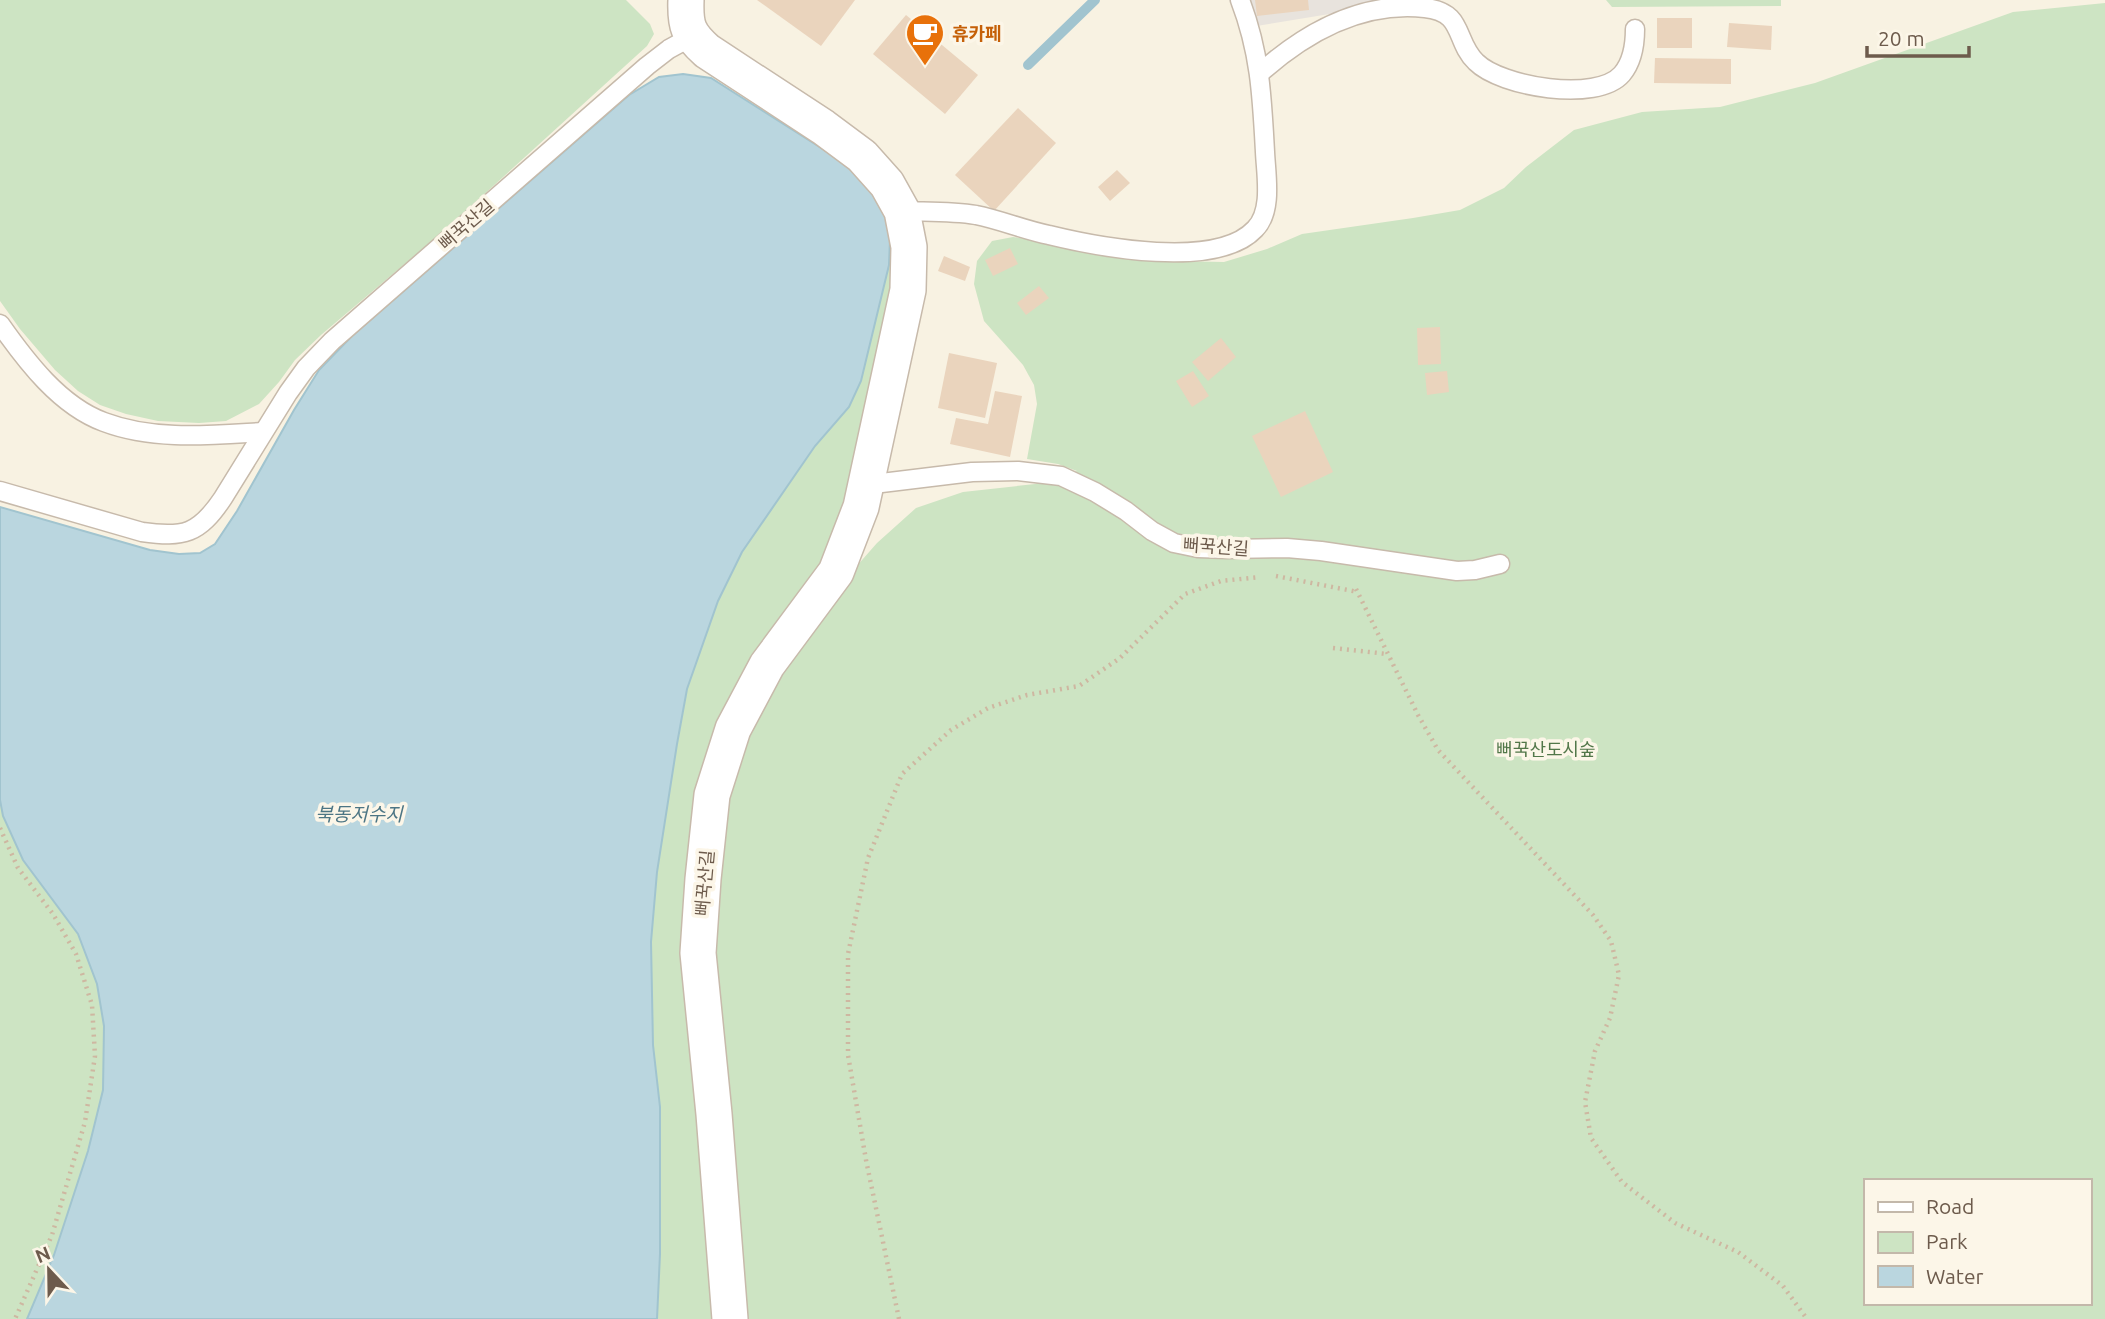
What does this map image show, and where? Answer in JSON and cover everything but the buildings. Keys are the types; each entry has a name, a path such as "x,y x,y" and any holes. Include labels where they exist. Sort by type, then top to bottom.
{"street":[{"path":"686,0 685,19 691,37"},
{"name":"뻐꾹산길","path":"691,37 707,51 862,156 887,184 902,211 909,247 908,289 861,507 836,572 767,665 733,729 712,795 698,953 730,1319"}],"lane":[{"path":"902,211 976,215 1050,236 1137,250 1177,253 1218,249 1240,241 1256,228 1264,214 1266,179 1260,73 1240,0"},
{"path":"1260,73 1284,51 1336,22 1367,12 1425,8 1446,13 1458,28 1466,49 1477,63 1494,73 1530,86 1584,90 1603,86 1621,76 1631,59 1635,29"},
{"name":"뻐꾹산길","path":"0,491 142,532 183,534 200,527 212,515 306,368 332,341 647,66 691,37"},
{"path":"0,324 47,382 74,405 103,422 169,435 263,432"},
{"name":"뻐꾹산길","path":"865,485 972,472 1018,471 1061,476 1095,492 1174,543 1198,548 1287,548 1321,551 1457,571 1500,564"}],"path":[{"path":"899,1319 866,1160 848,1055 848,954 868,858 902,774 951,730 988,708 1027,695 1079,686 1120,658 1185,594 1221,581 1273,576 1358,592 1437,750 1593,915 1611,941 1619,975 1610,1018 1595,1051 1585,1102 1591,1138 1622,1182 1675,1223 1738,1252 1783,1286 1807,1319"},
{"path":"1333,648 1388,654"},
{"path":"0,828 18,868 53,914 76,954 92,1005 94,1056 85,1122 52,1235 15,1319"}],"shaded area":[{"path":"1229,0 1415,0 1244,28"}],"green space":[{"path":"0,0 626,0 650,24 654,34 647,46 447,228 321,335 295,360 259,404 226,421 158,421 100,405 78,391 55,370 0,301"},
{"path":"1606,0 1781,0 1781,6 1612,7"},
{"name":"뻐꾹산도시숲","path":"2105,3 2105,1319 738,1319 710,944 721,798 745,731 783,665 848,576 877,543 916,508 963,492 1035,484 1077,471 1058,464 1027,459 1037,404 1034,385 1023,365 984,321 974,284 977,261 992,241 1013,237 1052,242 1108,255 1224,262 1267,249 1302,234 1460,210 1504,188 1526,167 1574,130 1642,112 1720,107 1815,83 2013,12"},
{"path":"890,240 897,256 844,524 704,789 718,1319 657,1319 660,1107 653,1045 651,942 657,872 687,689 718,601 742,552 815,446 849,407 889,265"},
{"path":"0,800 3,816 53,899 78,934 97,984 104,1026 103,1090 88,1151 54,1255 27,1319 0,1319"}],"water":[{"name":"북동저수지","path":"683,74 711,78 840,160 869,186 885,213 890,240 889,265 861,381 849,407 815,446 742,552 718,601 687,689 657,872 651,942 653,1045 660,1107 657,1319 27,1319 54,1255 88,1151 103,1090 104,1026 97,984 78,934 23,860 3,816 0,800 0,507 150,550 179,554 200,553 215,544 319,370 352,336 629,95 659,77"}],"waterway":[{"path":"1028,65 1095,0"}],"place":[{"name":"휴카페","path":"925,67"}]}
